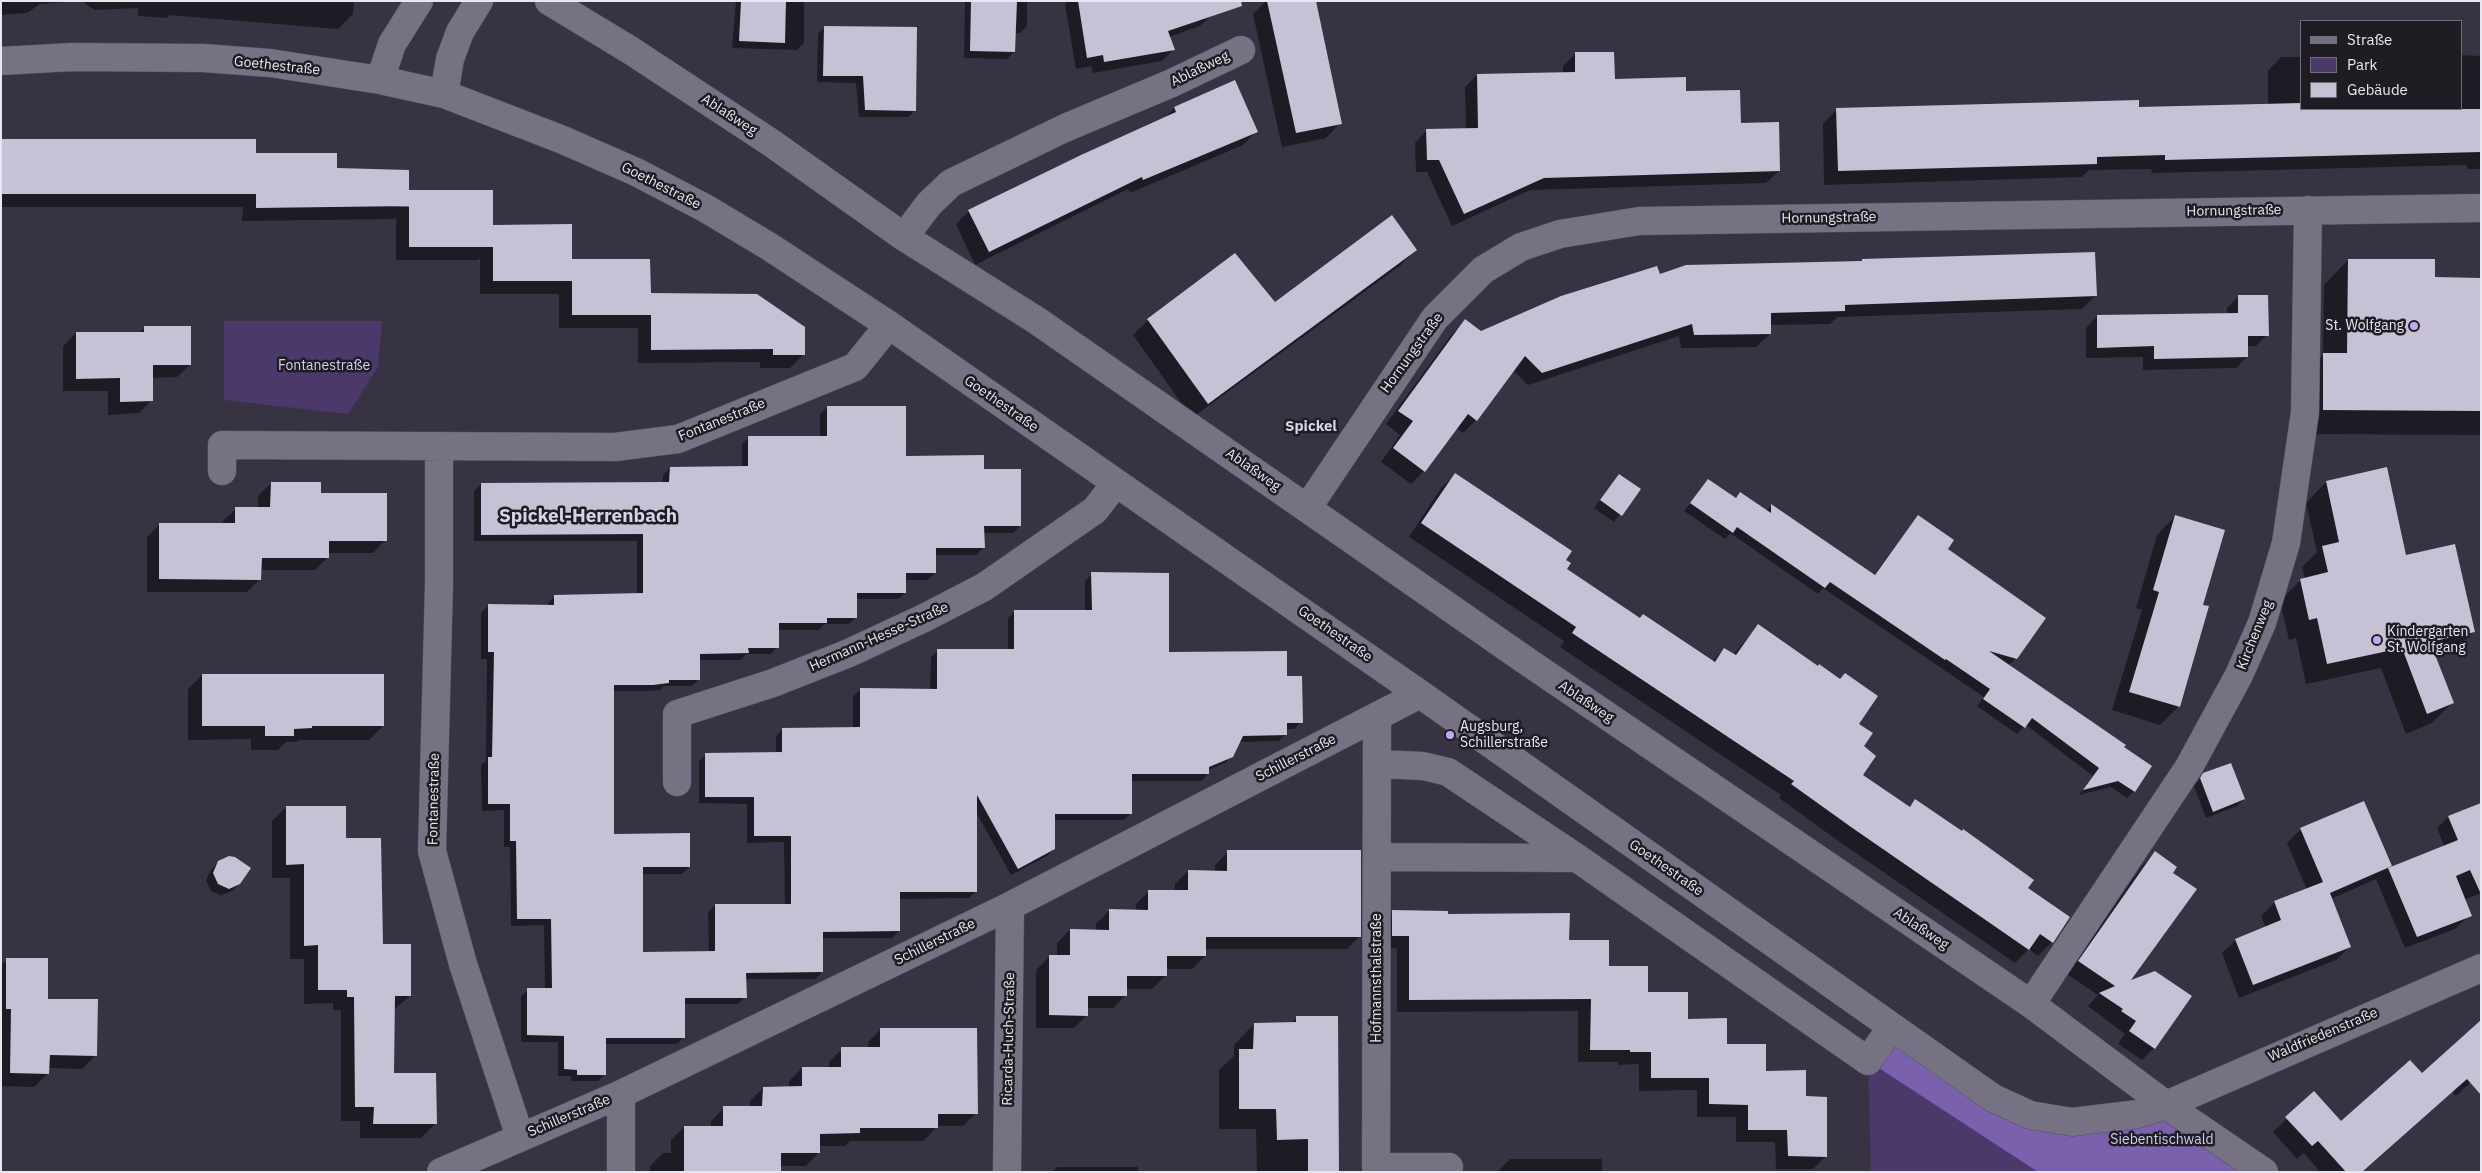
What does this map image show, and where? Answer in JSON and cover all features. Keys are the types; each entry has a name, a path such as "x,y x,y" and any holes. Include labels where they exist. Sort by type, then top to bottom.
{"street":[{"path":"380,80 392,44 419,1"},
{"path":"444,94 450,59 460,32 479,1"},
{"name":"Ablaßweg","path":"549,1 630,50 762,137 904,237 1036,320 1528,662 2031,1004 2166,1105 2264,1172"},
{"name":"Ablaßweg","path":"904,237 929,204 951,183 1065,128 1172,83 1241,50"},
{"name":"Goethestraße","path":"1,61 72,57 203,58 270,63 380,80 444,94 563,140 636,172 705,208 770,247 889,325 1115,484 1420,694 1992,1098 2030,1115 2072,1122 2112,1119 2138,1114 2166,1105"},
{"name":"Hornungstraße","path":"1308,508 1435,318 1482,270 1521,247 1560,234 1639,222 2481,208"},
{"name":"Kirchenweg","path":"2031,1004 2188,767 2239,675 2262,623 2286,543 2305,412 2308,210"},
{"name":"Fontanestraße","path":"222,471 222,445 439,448 615,447 678,439 855,367 889,325"},
{"name":"Fontanestraße","path":"439,448 439,584 432,851 463,964 520,1137"},
{"name":"Hermann-Hesse-Straße","path":"677,782 677,714 773,683 849,653 984,587 1095,510 1115,484"},
{"name":"Schillerstraße","path":"442,1172 621,1094 1010,906 1420,694"},
{"name":"Hofmannsthalstraße","path":"1377,716 1376,1167 1449,1168"},
{"path":"1378,764 1423,766 1448,772 1577,858 1868,1061 1891,1028"},
{"path":"1378,857 1577,858"},
{"name":"Ricarda-Huch-Straße","path":"1007,1172 1010,906"},
{"name":"Waldfriedenstraße","path":"2166,1105 2481,968"},
{"path":"621,1094 621,1172"}],"green space":[{"name":"Fontanestraße","path":"224,321 382,321 378,367 348,414 224,400"},
{"name":"Siebentischwald","path":"1891,1028 2030,1115 2166,1105 2264,1172 2038,1172 1868,1061"},
{"path":"1868,1061 2038,1172 1871,1172"}],"building":[{"path":"741,1 786,1 785,43 739,41"},
{"path":"971,1 1017,1 1015,52 970,51"},
{"path":"1078,1 1241,1 1242,6 1168,31 1175,50 1104,62 1103,55 1087,58"},
{"path":"1267,1 1316,1 1342,124 1296,133"},
{"path":"824,26 917,27 916,111 865,110 863,76 823,76"},
{"path":"1575,52 1614,52 1615,79 1686,77 1686,91 1740,90 1741,123 1779,122 1780,171 1544,178 1464,214 1439,160 1427,160 1426,129 1478,128 1477,74 1575,72"},
{"path":"1235,80 1258,132 1143,180 1142,177 989,252 968,210 1081,155 1176,112 1174,107"},
{"path":"2139,100 2139,107 2300,103 2300,110 2481,109 2481,152 2165,160 2165,155 2097,157 2097,164 1838,171 1836,108"},
{"path":"1,139 256,139 256,153 337,153 337,168 409,170 409,206 256,208 256,194 1,194"},
{"path":"409,190 493,190 493,225 572,224 572,259 650,259 651,293 757,294 805,327 805,355 773,355 773,349 651,350 651,315 572,315 572,281 493,281 493,247 409,247"},
{"path":"1392,215 1417,250 1208,404 1147,319 1235,253 1275,302"},
{"path":"2095,252 2097,296 1845,305 1845,311 1771,313 1771,334 1694,335 1692,324 1542,373 1525,356 1477,421 1468,414 1425,472 1393,448 1413,421 1398,411 1465,319 1481,331 1561,296 1657,266 1660,274 1686,265 1862,261 1862,259"},
{"name":"St. Wolfgang","path":"2348,259 2435,259 2435,277 2481,278 2481,411 2323,410 2323,353 2347,353"},
{"path":"2238,295 2268,295 2269,336 2248,336 2248,357 2154,359 2154,346 2097,348 2097,315 2238,313"},
{"path":"144,326 191,326 191,365 153,365 153,401 120,402 120,378 76,379 76,332 144,332"},
{"path":"827,406 906,406 906,456 984,455 984,469 1021,469 1021,526 984,526 985,548 936,548 936,573 906,573 906,593 857,593 857,618 827,618 827,623 779,623 779,648 748,648 749,653 700,654 700,680 669,680 669,683 653,685 614,685 614,834 690,833 690,867 643,867 643,952 715,951 715,904 791,904 791,836 754,836 754,797 705,797 705,753 782,752 782,728 860,727 860,688 937,689 937,649 1014,649 1014,610 1092,610 1091,572 1169,573 1169,652 1287,651 1287,676 1302,676 1303,723 1287,723 1287,735 1243,736 1233,757 1209,767 1209,774 1132,774 1132,814 1055,814 1055,849 1018,869 977,795 977,892 900,892 900,931 823,932 823,972 746,973 747,998 685,998 685,1038 606,1038 606,1075 577,1075 577,1070 564,1069 564,1036 527,1035 527,988 552,988 551,919 517,919 516,841 510,841 510,804 488,804 488,757 492,757 494,652 488,652 488,604 554,605 554,595 643,593 643,534 481,535 481,483 669,482 670,467 748,466 748,436 827,436"},
{"path":"2387,467 2406,555 2455,544 2475,632 2430,642 2454,703 2427,714 2402,648 2327,664 2317,618 2309,620 2300,579 2328,572 2322,546 2339,542 2326,481"},
{"path":"1455,473 1572,551 1566,560 1571,563 1567,569 1640,618 1643,614 1715,662 1724,648 1736,655 1758,624 1818,666 1819,664 1840,679 1845,673 1878,696 1859,724 1873,733 1864,746 1876,756 1863,775 1910,807 1915,799 1962,831 1963,829 2034,880 2028,888 2070,917 2053,943 2040,934 2029,950 1791,784 1794,781 1572,633 1576,627 1421,523"},
{"path":"1619,474 1641,489 1622,516 1600,500"},
{"path":"1708,479 1736,498 1740,492 1771,513 1771,504 1875,575 1918,515 1954,540 1948,549 2046,618 2017,659 1989,651 2126,745 2124,747 2152,766 2135,792 2118,781 2083,790 2099,768 2032,718 2025,728 1983,699 1990,689 1946,659 1830,582 1825,588 1737,527 1733,533 1690,503"},
{"path":"271,482 321,482 321,493 387,493 387,541 329,541 329,558 262,558 261,580 159,579 159,523 235,523 235,507 270,507"},
{"path":"2175,515 2225,530 2203,605 2209,606 2180,707 2129,692 2159,592 2153,590"},
{"path":"202,674 384,674 384,726 312,726 312,728 294,729 294,736 265,736 265,726 202,726"},
{"path":"2231,763 2245,799 2213,812 2200,778 2203,773"},
{"path":"2364,801 2392,866 2330,893 2351,947 2253,985 2235,939 2281,920 2274,901 2323,882 2300,828"},
{"path":"2481,803 2481,894 2470,870 2456,876 2472,916 2417,937 2388,868 2458,840 2448,816"},
{"path":"286,806 346,806 346,838 381,838 383,944 411,944 411,996 395,996 394,1073 436,1073 437,1124 373,1124 374,1107 355,1107 354,997 347,997 347,990 318,990 318,945 304,946 304,864 286,865"},
{"path":"1227,850 1361,850 1361,937 1206,937 1206,956 1167,956 1167,976 1127,976 1127,996 1088,996 1088,1016 1049,1015 1049,955 1070,955 1070,929 1109,930 1109,909 1148,910 1148,890 1188,890 1188,870 1227,871"},
{"path":"2155,851 2177,867 2173,873 2197,889 2131,980 2155,971 2192,996 2155,1049 2129,1031 2136,1021 2121,1011 2123,1009 2099,993 2115,986 2078,961"},
{"path":"229,856 235,857 251,868 240,884 229,889 218,884 213,873 218,861"},
{"path":"1392,910 1448,911 1448,914 1570,913 1569,940 1609,940 1609,966 1648,966 1648,992 1688,992 1688,1019 1727,1018 1727,1044 1766,1044 1766,1071 1806,1070 1806,1096 1827,1097 1827,1157 1788,1156 1787,1130 1748,1130 1748,1105 1709,1104 1709,1078 1651,1078 1651,1052 1590,1050 1591,999 1409,1000 1409,936 1392,936"},
{"path":"6,958 48,958 48,999 98,999 97,1056 50,1055 49,1074 10,1073 11,1009 6,1009"},
{"path":"1296,1016 1338,1016 1339,1172 1308,1172 1308,1139 1277,1140 1276,1109 1239,1109 1239,1049 1253,1049 1254,1023 1296,1022"},
{"path":"2481,1020 2481,1095 2467,1079 2362,1172 2346,1172 2318,1141 2312,1146 2285,1117 2314,1091 2341,1121 2410,1060 2422,1073"},
{"path":"880,1028 977,1028 978,1114 938,1114 938,1128 860,1128 860,1133 820,1134 820,1153 781,1153 781,1172 684,1172 684,1126 723,1126 723,1106 762,1106 763,1087 802,1086 802,1067 841,1067 841,1047 880,1047"}],"place":[{"name":"St. Wolfgang","path":"2414,326"},
{"name":"Kindergarten St. Wolfgang","path":"2377,640"},
{"name":"Augsburg, Schillerstraße","path":"1450,735"}],"district":[{"name":"Spickel","path":"1311,427"},
{"name":"Spickel-Herrenbach","path":"588,517"}]}
